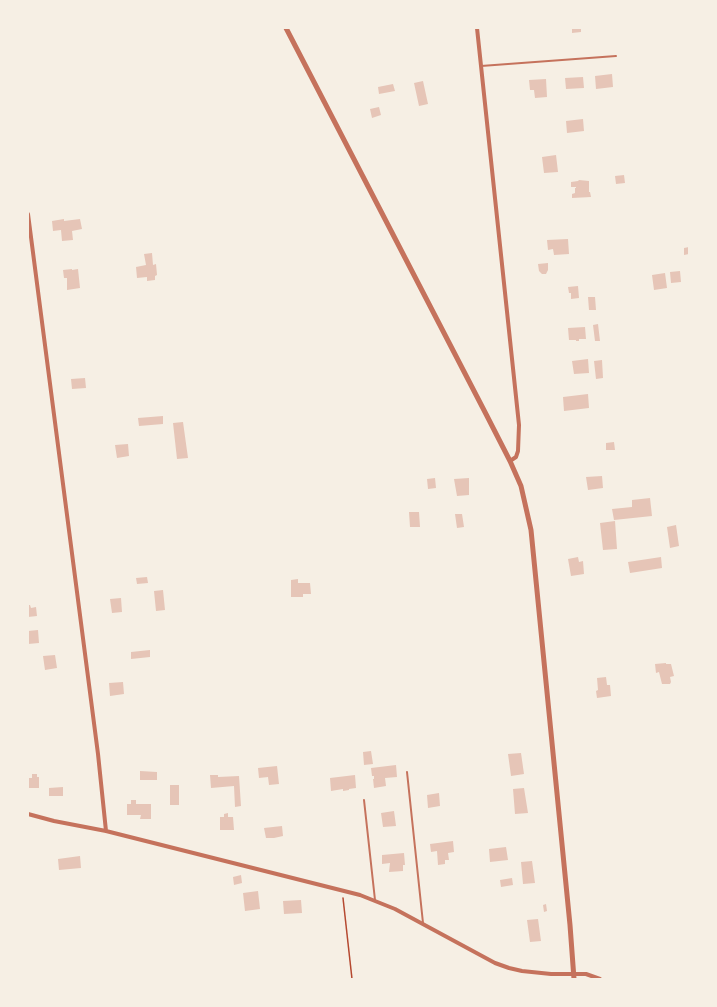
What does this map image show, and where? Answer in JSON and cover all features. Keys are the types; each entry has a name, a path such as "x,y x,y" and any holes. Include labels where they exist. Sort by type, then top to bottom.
{"street":[{"path":"286,28 510,461 522,489 531,530 570,925 573,977"},
{"path":"478,28 520,425 518,451 516,457 510,461"},
{"path":"28,214 99,760 106,831"},
{"path":"28,814 60,823 106,831 342,890 375,900 423,923 495,963 509,968 535,973 573,977 586,974 600,979"}],"lane":[{"path":"481,66 616,56"},
{"path":"406,772 423,923"},
{"path":"364,800 375,900"}],"path":[{"path":"342,890 352,979"}],"building":[{"path":"572,28 581,28 581,32 572,33"},
{"path":"612,74 613,87 596,89 595,76"},
{"path":"583,77 584,88 566,89 565,78"},
{"path":"546,79 547,97 535,98 534,90 530,90 529,80"},
{"path":"423,81 428,104 419,106 414,83"},
{"path":"393,84 395,91 379,94 378,87"},
{"path":"379,107 381,115 372,118 370,109"},
{"path":"583,119 584,131 567,133 566,121"},
{"path":"556,155 558,172 544,173 542,157"},
{"path":"624,175 625,183 616,184 615,176"},
{"path":"579,180 589,181 589,192 591,197 572,198 572,194 575,193 576,187 571,187 571,182"},
{"path":"64,219 64,221 80,219 82,229 72,231 73,240 62,241 61,230 53,231 52,221"},
{"path":"568,239 569,254 554,255 553,249 548,250 547,240"},
{"path":"689,247 689,254 684,255 684,248"},
{"path":"152,253 153,265 156,264 157,275 155,276 155,280 147,281 147,277 137,278 136,267 146,265 144,254"},
{"path":"548,263 548,270 546,274 542,274 539,271 538,264"},
{"path":"78,269 80,288 67,290 67,278 64,278 63,270"},
{"path":"680,271 681,282 671,283 670,272"},
{"path":"665,273 667,288 654,290 652,275"},
{"path":"578,286 579,298 571,299 571,293 569,293 568,287"},
{"path":"588,297 595,297 596,310 589,310"},
{"path":"598,324 600,341 595,341 593,325"},
{"path":"585,327 586,339 579,339 579,341 569,340 568,328"},
{"path":"588,359 589,373 574,374 572,361"},
{"path":"602,360 603,378 596,379 594,361"},
{"path":"85,378 86,388 72,389 71,379"},
{"path":"588,394 589,408 564,411 563,397"},
{"path":"163,416 163,424 139,426 138,418"},
{"path":"183,422 188,458 177,459 173,423"},
{"path":"614,442 615,450 606,450 606,443"},
{"path":"128,444 129,456 117,458 115,445"},
{"path":"602,476 603,488 588,490 586,477"},
{"path":"435,478 436,488 428,489 427,479"},
{"path":"469,478 469,495 457,496 454,479"},
{"path":"650,498 652,516 614,520 612,509 632,507 632,500"},
{"path":"409,512 419,512 420,527 410,527"},
{"path":"455,514 462,514 464,527 457,528"},
{"path":"615,521 617,549 603,550 600,523"},
{"path":"676,525 679,546 670,548 667,527"},
{"path":"578,557 579,562 583,561 584,574 571,576 568,559"},
{"path":"661,557 662,568 630,573 628,562"},
{"path":"147,577 148,583 137,584 136,578"},
{"path":"298,579 298,583 310,583 311,594 303,594 303,597 291,597 291,580"},
{"path":"163,590 165,610 156,611 154,591"},
{"path":"121,598 122,612 112,613 110,599"},
{"path":"28,605 30,605 31,608 36,607 37,616 28,617"},
{"path":"38,630 39,643 28,644 28,631"},
{"path":"150,650 150,657 131,659 131,652"},
{"path":"55,655 57,668 45,670 43,656"},
{"path":"655,664 671,664 674,676 670,677 670,684 662,684 659,672 656,673"},
{"path":"606,677 607,685 610,685 611,696 597,698 597,678"},
{"path":"123,682 124,694 110,696 109,683"},
{"path":"371,751 373,764 364,765 363,752"},
{"path":"521,753 524,774 511,776 508,754"},
{"path":"396,765 397,777 385,778 386,786 374,788 374,776 372,776 371,768"},
{"path":"277,766 279,784 269,785 268,777 259,778 258,768"},
{"path":"140,771 157,772 157,780 140,780"},
{"path":"32,774 37,774 37,777 39,777 39,788 28,788 28,778 32,778"},
{"path":"210,775 218,775 218,777 239,776 241,806 235,807 234,786 211,788"},
{"path":"355,775 356,788 343,791 343,789 331,791 330,778"},
{"path":"170,785 179,785 179,805 170,805"},
{"path":"63,787 63,796 49,796 49,788"},
{"path":"524,788 528,813 515,814 513,789"},
{"path":"439,793 440,806 428,808 427,795"},
{"path":"131,800 136,800 136,804 151,804 151,819 140,819 141,815 127,815 127,804 131,804"},
{"path":"394,811 396,826 383,827 381,813"},
{"path":"228,813 228,817 233,817 234,830 220,830 220,817 224,817 224,814"},
{"path":"282,826 283,836 266,838 264,828"},
{"path":"453,841 454,852 448,853 449,860 445,860 445,864 438,865 437,851 431,852 430,844"},
{"path":"506,847 508,860 490,862 489,849"},
{"path":"404,853 405,865 403,865 403,871 389,872 390,863 382,864 382,855"},
{"path":"80,856 81,868 59,870 58,859"},
{"path":"532,861 535,883 523,884 521,862"},
{"path":"241,875 242,883 234,885 233,877"},
{"path":"512,878 513,885 501,887 500,880"},
{"path":"258,891 260,909 245,911 243,893"},
{"path":"301,900 302,913 284,914 283,901"},
{"path":"546,904 547,911 544,912 543,905"},
{"path":"538,919 541,941 530,942 527,920"}]}
